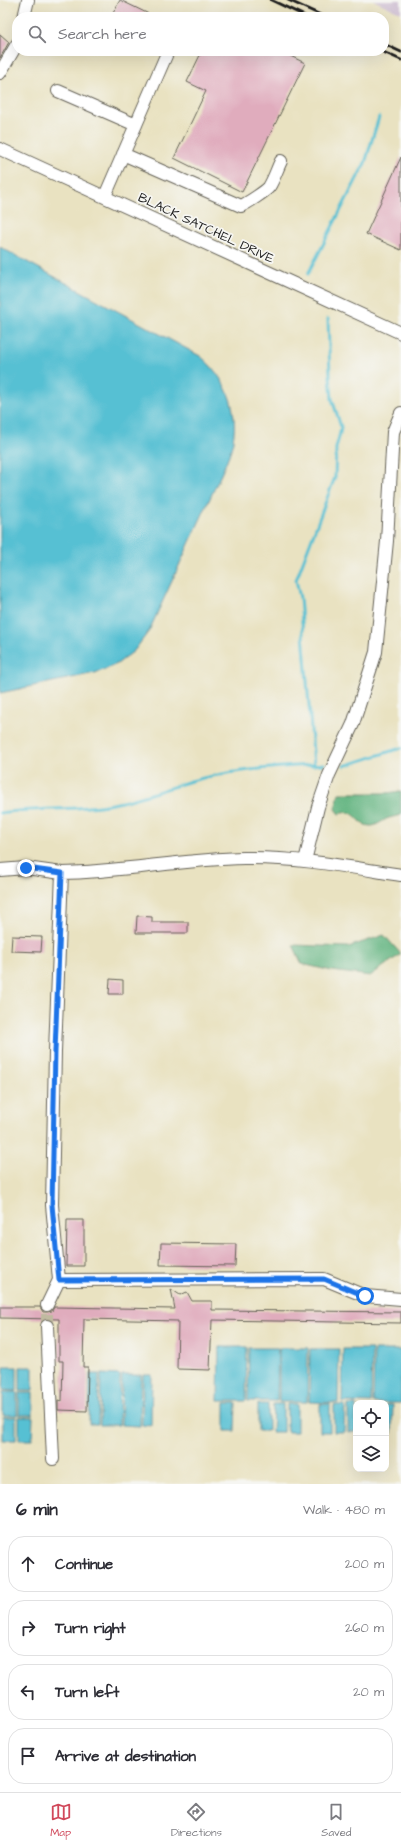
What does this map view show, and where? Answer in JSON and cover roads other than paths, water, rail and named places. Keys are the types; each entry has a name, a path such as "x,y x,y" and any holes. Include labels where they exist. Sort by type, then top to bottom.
{"street":[{"path":"25,12 28,0"},
{"path":"0,73 12,53"},
{"path":"104,196 166,56"},
{"path":"58,92 136,126"},
{"name":"BLACK SATCHEL DRIVE","path":"0,149 401,333"},
{"path":"123,154 241,206 250,202 258,194 268,189 281,161"},
{"path":"305,861 329,775 353,724 376,652 387,541 393,432 401,413"},
{"path":"0,870 26,868 62,873 95,873 244,858 305,861 401,875"},
{"path":"47,1305 59,1280 52,1205 62,873"},
{"path":"59,1280 324,1279 365,1296 401,1299"},
{"path":"47,1326 53,1458"}],"water":[{"path":"0,247 200,356 217,373 223,383 232,405 234,429 232,445 223,470 149,631 134,651 117,664 95,673 0,693"},
{"path":"219,1347 247,1347 246,1401 218,1401"},
{"path":"249,1348 278,1348 277,1401 248,1401"},
{"path":"279,1348 308,1348 307,1402 279,1402"},
{"path":"310,1349 339,1349 338,1403 309,1402"},
{"path":"343,1349 372,1349 371,1400 353,1400 353,1402 342,1402"},
{"path":"374,1350 401,1350 401,1403 389,1403 389,1400 373,1400"},
{"path":"4,1367 17,1367 17,1391 3,1390"},
{"path":"20,1367 33,1367 33,1391 20,1391"},
{"path":"90,1374 99,1374 98,1424 89,1424"},
{"path":"101,1374 120,1375 119,1425 100,1425"},
{"path":"122,1375 141,1375 140,1426 121,1425"},
{"path":"143,1375 152,1375 151,1426 142,1425"},
{"path":"3,1392 17,1392 17,1415 3,1415"},
{"path":"19,1393 33,1393 33,1415 19,1415"},
{"path":"225,1403 236,1403 235,1431 225,1431"},
{"path":"258,1404 268,1404 268,1431 258,1431"},
{"path":"273,1404 283,1404 283,1432 272,1432"},
{"path":"287,1404 297,1404 297,1432 287,1432"},
{"path":"320,1404 330,1404 330,1432 320,1432"},
{"path":"334,1405 345,1405 344,1432 334,1432"},
{"path":"348,1405 353,1405 353,1432 348,1432"},
{"path":"389,1405 393,1405 392,1433 389,1433"},
{"path":"3,1417 16,1417 16,1440 3,1440"},
{"path":"19,1417 33,1417 32,1440 19,1440"}],"waterway":[{"path":"308,274 365,163 379,117"},
{"path":"314,765 300,598 296,580 335,477 336,448 341,427 332,399 328,319"},
{"path":"344,766 401,748"},
{"path":"0,813 112,804 152,794 207,777 258,769 324,764"}],"tunnel":[{"path":"47,1305 47,1326"}],"railway":[{"path":"271,0 296,12"},
{"path":"288,0 314,12"},
{"path":"389,46 401,52"},
{"path":"389,55 401,60"}]}
